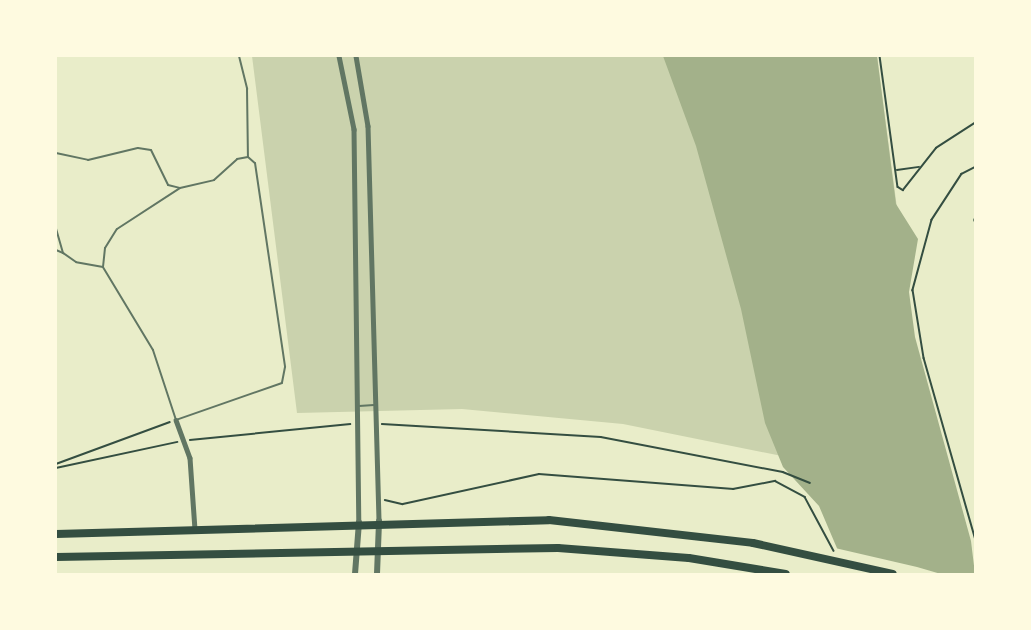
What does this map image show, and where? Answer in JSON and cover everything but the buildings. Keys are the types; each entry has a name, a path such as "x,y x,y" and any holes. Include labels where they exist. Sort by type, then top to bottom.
{"highway":[{"path":"56,534 379,521 596,523 824,557 893,574"},
{"path":"56,557 378,548 613,551 786,574"}],"street":[{"path":"339,56 354,129 360,424 359,522 355,574"},
{"path":"356,56 368,126 377,405 379,521 377,574"},
{"path":"176,420 185,441 195,529"}],"lane":[{"path":"239,56 247,88 248,157 255,163 270,250 285,368 282,383 176,420 153,350 103,267 105,248 117,229 180,188 214,180 237,159 248,157"},
{"path":"56,153 88,160 138,148 151,150 168,186 180,188"},
{"path":"56,228 63,253"},
{"path":"56,250 76,262 103,267"},
{"path":"359,406 377,405"}],"path":[{"path":"539,56 559,56"},
{"path":"880,56 896,170 903,190 936,148 975,122"},
{"path":"896,170 921,167"},
{"path":"975,167 962,174 932,220 913,290 924,358 975,541"},
{"path":"56,464 176,420"},
{"path":"56,468 185,441 360,424"},
{"path":"377,424 601,437 783,472 810,483"},
{"path":"378,500 403,504 539,474 734,489 775,481 805,497 825,525 836,555"}],"shaded area":[{"path":"252,56 877,56 936,504 782,456 623,424 462,409 297,413"},
{"path":"663,56 877,56 896,204 918,239 909,292 915,337 971,541 975,574 848,574 819,506 783,467 765,423 741,309 696,146"}],"pier":[{"path":"835,548 917,567 941,574 845,574"}]}
